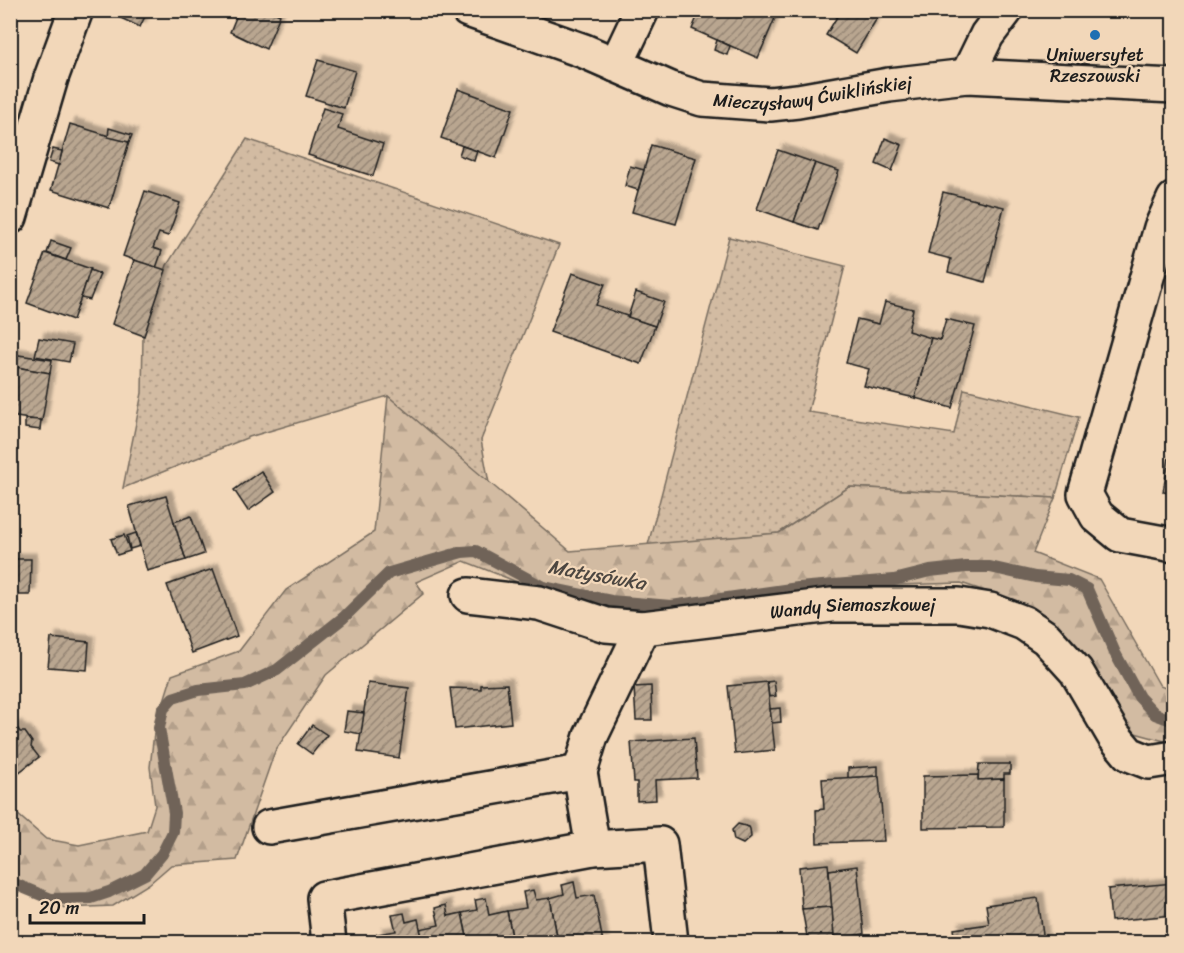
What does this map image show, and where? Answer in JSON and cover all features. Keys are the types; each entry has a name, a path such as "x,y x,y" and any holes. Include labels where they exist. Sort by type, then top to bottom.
{"street":[{"path":"10,217 51,78 76,10"},
{"name":"Mieczysławy Ćwiklińskiej","path":"468,10 584,51 671,89 702,99 737,103 770,104 798,101 889,85 967,76 1173,86"},
{"path":"615,65 642,10"},
{"path":"967,76 987,35 1002,13"},
{"path":"1173,199 1161,228 1085,494 1097,516 1120,535 1173,545"},
{"name":"Wandy Siemaszkowej","path":"468,595 539,603 606,625 643,628 832,605 959,605 990,610 1024,622 1046,638 1076,671 1114,736 1130,754 1149,762 1173,758"},
{"path":"593,848 580,772 591,736 643,628"},
{"path":"269,827 580,772"},
{"path":"329,942 324,898 593,848 660,844 671,942"}],"green space":[{"path":"247,139 559,245 481,440 489,483 388,396 249,437 123,488 142,393 143,336 167,265"},
{"path":"729,237 845,266 808,412 954,434 964,389 1079,417 1055,498 849,487 779,533 648,545"},
{"path":"388,396 570,551 779,533 849,487 1055,498 1033,553 1099,579 1160,686 1173,691 1173,742 1135,733 1108,701 1067,641 1009,599 961,583 867,586 645,618 540,591 464,561 416,582 424,593 326,675 275,751 237,860 171,865 149,884 113,906 65,908 11,886 10,808 46,839 79,845 147,831 155,806 150,767 154,733 172,675 239,651 286,590 374,532"}],"building":[{"path":"111,10 148,10 140,27 110,13"},
{"path":"239,10 269,10 280,15 266,49 230,32"},
{"path":"700,10 759,10 775,18 758,58 692,29"},
{"path":"841,10 882,10 856,53 826,35"},
{"path":"717,40 730,46 727,55 714,50"},
{"path":"318,60 355,71 344,108 306,96"},
{"path":"458,89 513,109 496,158 441,138"},
{"path":"323,108 342,114 338,129 383,144 373,176 308,155"},
{"path":"70,124 129,142 109,208 51,190"},
{"path":"109,128 132,135 129,142 108,137"},
{"path":"885,138 902,145 892,171 876,164"},
{"path":"651,145 696,158 676,224 632,212"},
{"path":"462,146 477,151 474,161 459,155"},
{"path":"53,149 62,151 59,165 49,162"},
{"path":"778,150 815,163 794,222 757,209"},
{"path":"815,163 839,171 818,230 794,222"},
{"path":"630,166 644,170 638,190 625,186"},
{"path":"145,191 180,203 168,236 159,233 153,248 162,251 156,268 123,256"},
{"path":"943,192 1004,207 985,282 948,272 951,259 928,253"},
{"path":"51,241 71,248 66,260 47,253"},
{"path":"45,253 91,269 73,320 27,303"},
{"path":"134,260 166,270 144,336 112,324"},
{"path":"90,270 100,274 90,300 81,298"},
{"path":"572,273 605,284 596,305 655,326 641,364 550,332"},
{"path":"636,292 664,302 655,326 628,317"},
{"path":"885,302 913,309 908,331 931,338 915,398 864,386 869,369 846,363 857,319 879,324"},
{"path":"946,319 975,326 952,408 915,398 931,338 940,340"},
{"path":"39,338 73,344 69,362 35,356"},
{"path":"12,354 52,360 50,373 10,366"},
{"path":"10,366 50,373 42,421 10,416"},
{"path":"25,419 41,420 40,430 25,428"},
{"path":"1174,434 1174,494 1163,492"},
{"path":"261,471 275,492 248,511 234,490"},
{"path":"166,496 186,560 147,571 129,506"},
{"path":"191,516 204,554 186,560 174,522"},
{"path":"136,533 140,546 130,549 127,536"},
{"path":"124,535 130,551 117,555 111,539"},
{"path":"10,559 31,559 30,595 10,595"},
{"path":"213,569 237,636 192,653 167,585"},
{"path":"51,638 89,642 87,670 48,667"},
{"path":"774,681 776,696 769,697 767,682"},
{"path":"767,682 775,750 735,754 728,686"},
{"path":"368,683 409,688 399,758 358,752"},
{"path":"507,684 511,723 455,729 450,688 481,689 481,685"},
{"path":"651,686 652,720 636,720 634,687"},
{"path":"780,708 781,722 772,723 770,709"},
{"path":"347,711 364,713 361,734 344,731"},
{"path":"312,725 327,735 312,754 298,744"},
{"path":"16,726 20,732 25,732 32,742 31,747 39,757 10,779 10,730"},
{"path":"694,738 697,778 655,780 656,800 637,801 637,782 634,782 631,742"},
{"path":"979,764 1010,764 1010,774 1004,774 1004,779 978,780"},
{"path":"878,766 878,776 848,778 848,768"},
{"path":"978,775 978,780 1004,779 1004,827 923,828 923,776"},
{"path":"879,776 884,841 817,843 816,810 824,809 822,779"},
{"path":"738,824 750,829 751,837 743,844 734,840 732,830"},
{"path":"828,864 832,907 802,909 799,867"},
{"path":"857,866 864,934 834,939 829,870"},
{"path":"574,882 577,898 594,895 603,942 558,942 550,898 564,894 562,885"},
{"path":"1174,883 1174,915 1111,921 1108,889"},
{"path":"533,890 536,900 550,898 558,942 513,942 507,911 526,908 523,892"},
{"path":"486,898 489,915 507,911 513,942 468,942 462,913 477,910 475,900"},
{"path":"1038,898 1044,942 956,942 954,929 989,924 986,905"},
{"path":"446,905 448,916 462,913 468,942 423,942 420,929 439,925 435,908"},
{"path":"832,907 834,939 808,942 802,909"},
{"path":"404,913 406,922 418,919 423,942 379,942 377,934 396,931 392,915"}],"waterway":[{"name":"Matysówka","path":"10,882 51,899 91,898 109,892 145,874 162,854 173,832 174,813 159,728 163,709 173,698 198,690 245,685 277,670 343,618 389,573 462,552 476,551 543,587 611,601 671,606 798,588 894,580 930,571 966,567 990,567 1035,577 1069,580 1087,589 1115,653 1139,697 1155,714 1174,721"}],"place":[{"name":"Uniwersytet Rzeszowski","path":"1095,35"}]}
